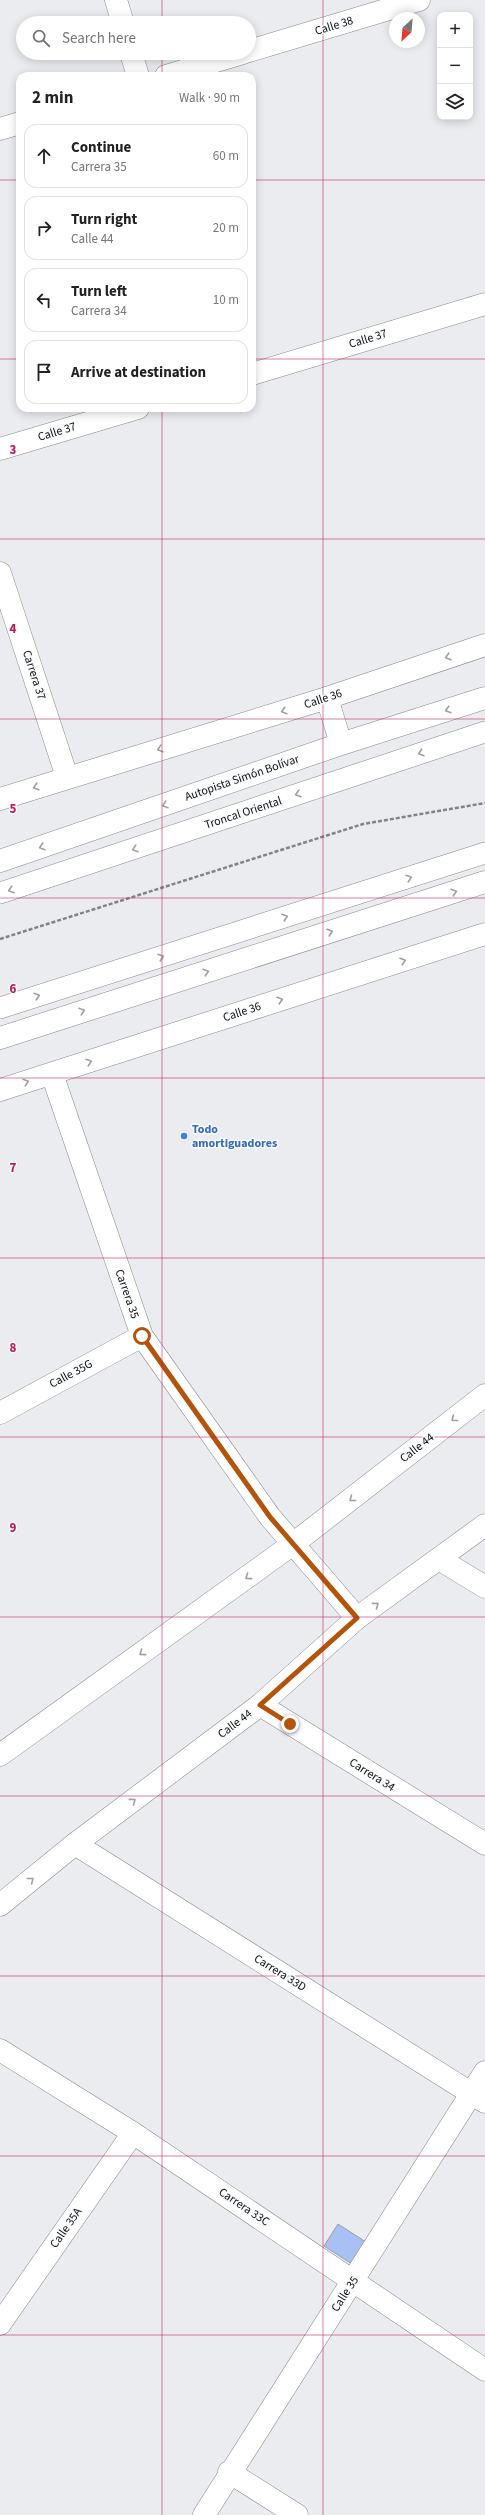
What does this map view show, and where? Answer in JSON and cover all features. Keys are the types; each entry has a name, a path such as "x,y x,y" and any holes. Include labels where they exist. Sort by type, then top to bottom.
{"main road":[{"path":"116,0 120,16"},
{"name":"Calle 38","path":"256,49 419,0"},
{"path":"134,60 137,72"},
{"path":"179,72 220,60"},
{"path":"0,129 16,124"},
{"name":"Calle 37","path":"256,373 485,304"},
{"name":"Calle 37","path":"0,449 125,412"},
{"name":"Carrera 37","path":"0,573 67,777"},
{"name":"Calle 36","path":"0,799 67,777 327,698 485,645"},
{"path":"327,698 341,744"},
{"name":"Autopista Simón Bolívar","path":"0,860 341,744 485,698"},
{"path":"0,1038 485,882"},
{"name":"Calle 36","path":"0,1090 485,934"},
{"name":"Carrera 35","path":"52,1074 142,1336 270,1517 357,1618"},
{"name":"Calle 35G","path":"0,1413 142,1336"},
{"name":"Calle 44","path":"0,1755 293,1544 485,1395"},
{"name":"Calle 44","path":"0,1905 75,1844 260,1705 357,1618 485,1525"},
{"path":"439,1559 485,1587"},
{"name":"Carrera 34","path":"260,1705 485,1844"},
{"name":"Carrera 33D","path":"75,1844 478,2097"},
{"name":"Carrera 33C","path":"0,2050 133,2133 354,2280 485,2370"},
{"name":"Calle 35","path":"204,2515 229,2472 354,2280 478,2097 485,2072"},
{"name":"Calle 35A","path":"2,2316 133,2133"},
{"path":"229,2472 297,2515"}],"lane":[{"name":"Troncal Oriental","path":"0,893 485,732"},
{"path":"0,1008 485,853"}],"path":[{"path":"0,939 363,824 485,803"}],"building":[{"path":"338,2224 369,2244 355,2266 324,2246"}],"place":[{"name":"Todo amortiguadores","path":"184,1136"}],"route":[{"path":"142,1336 270,1517 357,1618 260,1705 290,1724"}]}
